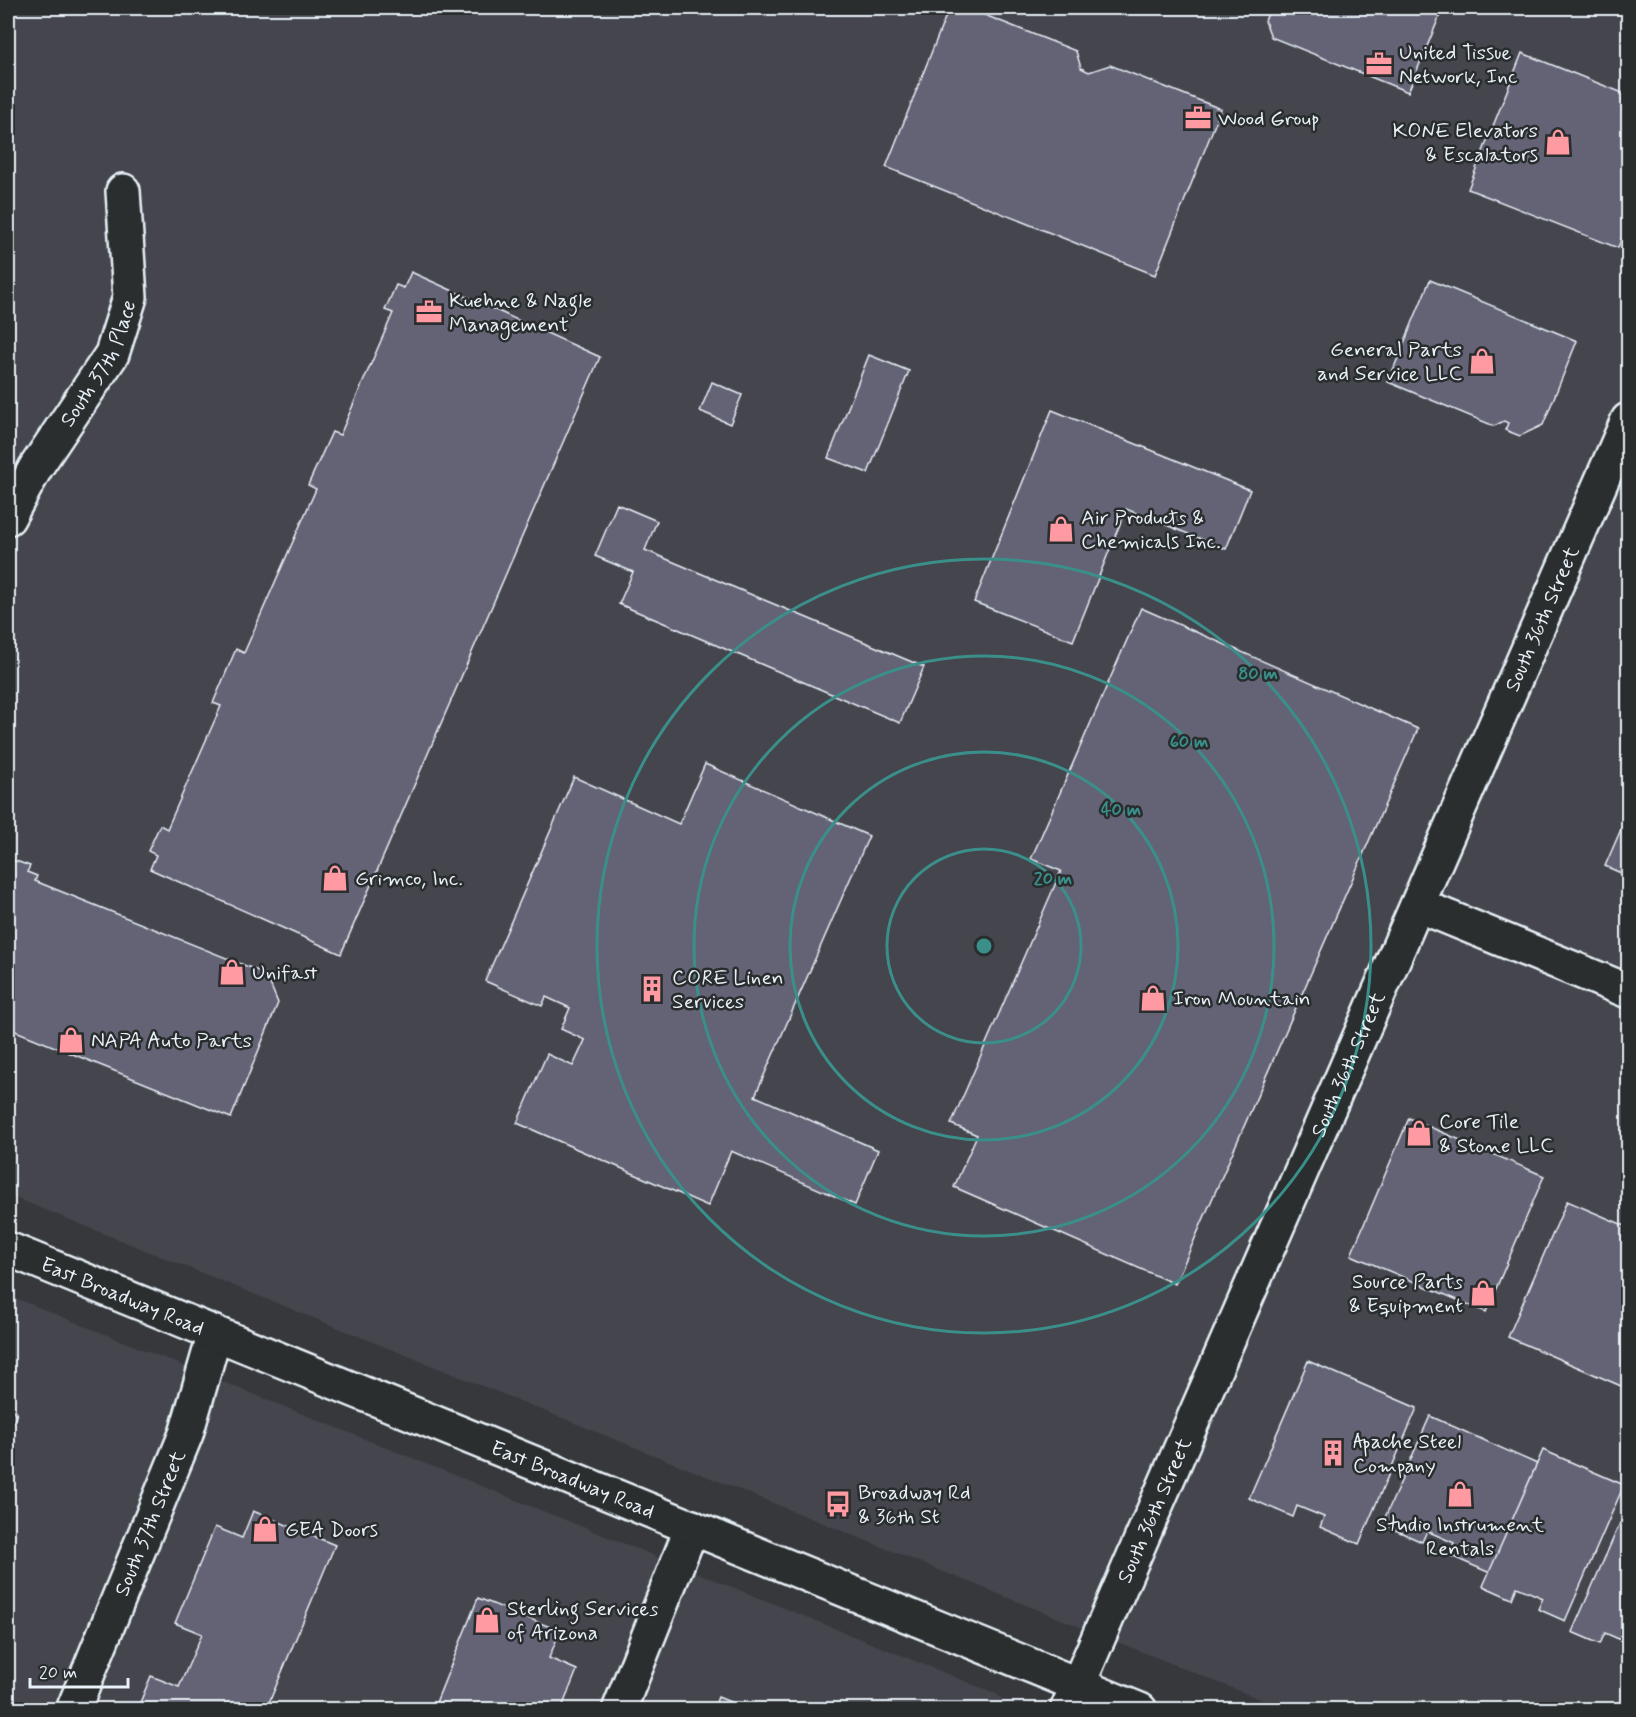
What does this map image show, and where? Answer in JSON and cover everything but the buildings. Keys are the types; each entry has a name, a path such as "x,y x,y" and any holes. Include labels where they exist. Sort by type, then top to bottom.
{"street":[{"name":"South 37th Place","path":"8,518 36,466 112,354 130,297 123,191"},
{"name":"South 36th Street","path":"1073,1697 1629,420"},
{"path":"1418,905 1629,991"},
{"name":"East Broadway Road","path":"8,1249 692,1527 1073,1697 1140,1710"},
{"name":"South 37th Street","path":"73,1710 186,1434 215,1333"},
{"path":"619,1710 692,1527"}],"shaded area":[{"path":"8,8 1628,8 1628,1709 1284,1709 8,1195"},
{"path":"8,1295 997,1694 1011,1709 8,1709"}],"place":[{"name":"United Tissue Network, Inc","path":"1379,64"},
{"name":"Wood Group","path":"1198,118"},
{"name":"KONE Elevators & Escalators","path":"1558,142"},
{"name":"Kuehne & Nagle Management","path":"429,312"},
{"name":"General Parts and Service LLC","path":"1482,361"},
{"name":"Air Products & Chemicals Inc.","path":"1061,529"},
{"name":"Grimco, Inc.","path":"335,878"},
{"name":"Unifast","path":"232,972"},
{"name":"CORE Linen Services","path":"652,989"},
{"name":"Iron Mountain","path":"1153,998"},
{"name":"NAPA Auto Parts","path":"71,1040"},
{"name":"Core Tile & Stone LLC","path":"1419,1133"},
{"name":"Source Parts & Equipment","path":"1483,1293"},
{"name":"Apache Steel Company","path":"1333,1453"},
{"name":"Studio Instrument Rentals","path":"1460,1494"},
{"name":"Broadway Rd & 36th St","path":"838,1504"},
{"name":"GEA Doors","path":"265,1529"},
{"name":"Sterling Services of Arizona","path":"487,1620"}]}
